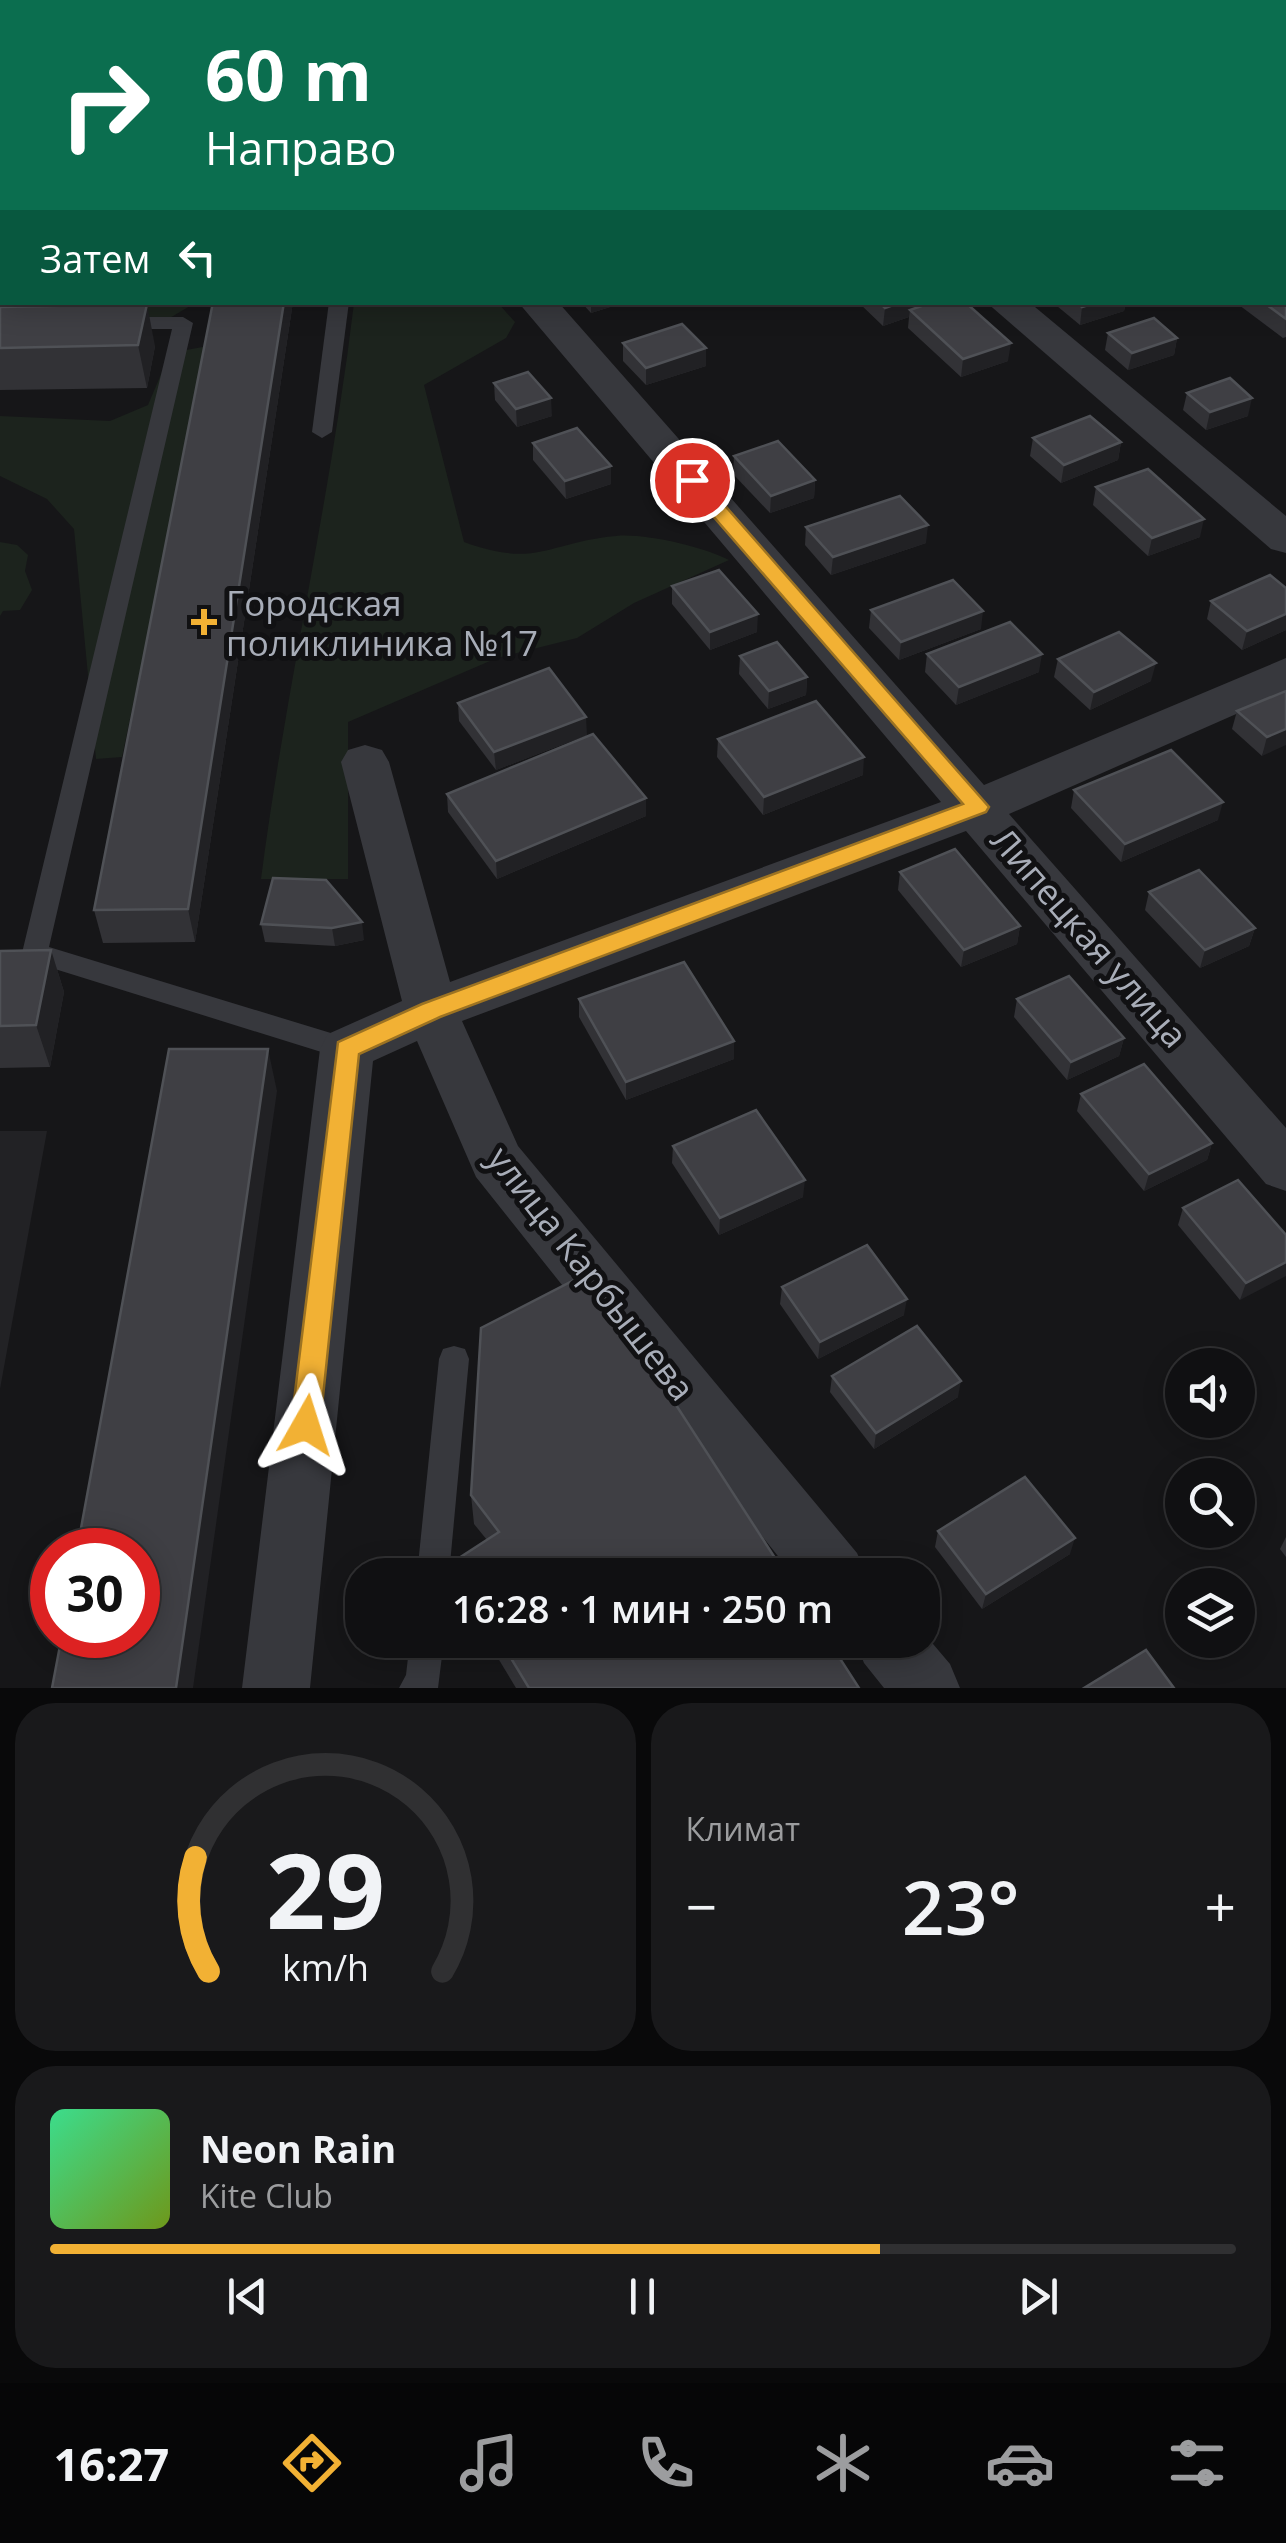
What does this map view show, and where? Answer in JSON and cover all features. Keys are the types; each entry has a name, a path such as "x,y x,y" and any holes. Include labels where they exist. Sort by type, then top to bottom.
{"street":[{"name":"Липецкая улица","path":"539,305 978,807 1286,1167"},
{"path":"1009,305 1286,539"},
{"path":"276,1688 347,1048 431,1011 978,807 1286,674"},
{"name":"улица Карбышева","path":"365,762 431,1011 496,1160 582,1297 819,1558"},
{"path":"902,1658 926,1688"}],"lane":[{"path":"322,432 338,305"},
{"path":"35,953 186,313 92,323"},
{"path":"0,952 35,953 347,1048"},
{"path":"435,1558 454,1359"},
{"path":"416,1688 422,1685 425,1658"}],"shaded area":[{"path":"1,305 192,305 136,338 0,335"},
{"path":"354,305 500,305 515,322 506,338 424,385 464,542 489,550 527,554 593,539 628,536 674,542 729,560 634,603 577,638 497,658 348,722 348,879 261,879 283,735"},
{"path":"208,346 122,757 96,759 74,529 47,499 0,476 0,416 110,421 148,405 170,353"},
{"path":"0,542 17,545 28,555 25,571 32,590 20,610 3,611 0,616"},
{"path":"0,1131 47,1131 0,1389"}],"building":[{"path":"147,305 138,345 0,348 0,307"},
{"name":"Городская поликлиника №17","path":"212,305 284,305 188,909 94,910"},
{"path":"924,305 968,305 1011,343 963,359 910,310"},
{"path":"1267,305 1286,305 1286,319"},
{"path":"1154,318 1177,338 1132,353 1108,333"},
{"path":"682,324 706,348 646,368 623,343"},
{"path":"528,372 551,398 516,409 494,383"},
{"path":"1230,378 1252,398 1210,412 1187,393"},
{"path":"1090,416 1121,442 1064,465 1033,438"},
{"path":"577,428 611,466 565,481 533,443"},
{"path":"778,441 815,480 771,496 734,456"},
{"path":"1148,469 1204,519 1152,538 1096,487"},
{"path":"900,496 928,525 833,557 806,527"},
{"path":"719,570 758,614 710,632 672,586"},
{"path":"1270,575 1286,588 1286,614 1247,631 1211,601"},
{"path":"953,580 983,611 901,642 871,610"},
{"path":"1010,622 1042,654 959,687 927,654"},
{"path":"1119,632 1156,663 1094,692 1058,659"},
{"path":"777,642 807,677 769,691 740,656"},
{"path":"549,668 586,717 494,752 458,703"},
{"path":"1286,691 1286,729 1267,737 1237,711"},
{"path":"816,701 864,757 764,797 718,739"},
{"path":"593,734 646,798 496,861 447,794"},
{"path":"1171,750 1223,802 1125,844 1074,790"},
{"path":"955,849 1020,926 964,950 900,872"},
{"path":"1199,870 1255,928 1205,950 1149,892"},
{"path":"273,878 326,880 362,922 332,928 261,924"},
{"path":"51,950 36,1025 0,1026 0,951"},
{"path":"684,962 734,1041 626,1082 579,999"},
{"path":"1069,976 1124,1038 1071,1062 1017,999"},
{"path":"169,1049 268,1049 176,1688 52,1688 58,1658 160,1658 160,1528 81,1528"},
{"path":"1144,1064 1212,1143 1149,1174 1081,1094"},
{"path":"756,1110 805,1180 720,1218 673,1146"},
{"path":"1238,1180 1286,1235 1286,1262 1246,1283 1183,1208"},
{"path":"867,1245 907,1299 820,1342 782,1287"},
{"path":"590,1272 775,1558 459,1558 499,1532 471,1495 481,1328"},
{"path":"917,1326 961,1381 876,1433 832,1376"},
{"path":"1025,1477 1075,1538 986,1594 938,1531"},
{"path":"1146,1650 1174,1688 1084,1688"},
{"path":"511,1658 840,1658 859,1688 529,1688"}],"place":[{"name":"Городская поликлиника №17","path":"204,622"}],"route":[{"path":"306,1425 347,1048 431,1011 978,807 692,480"}]}
